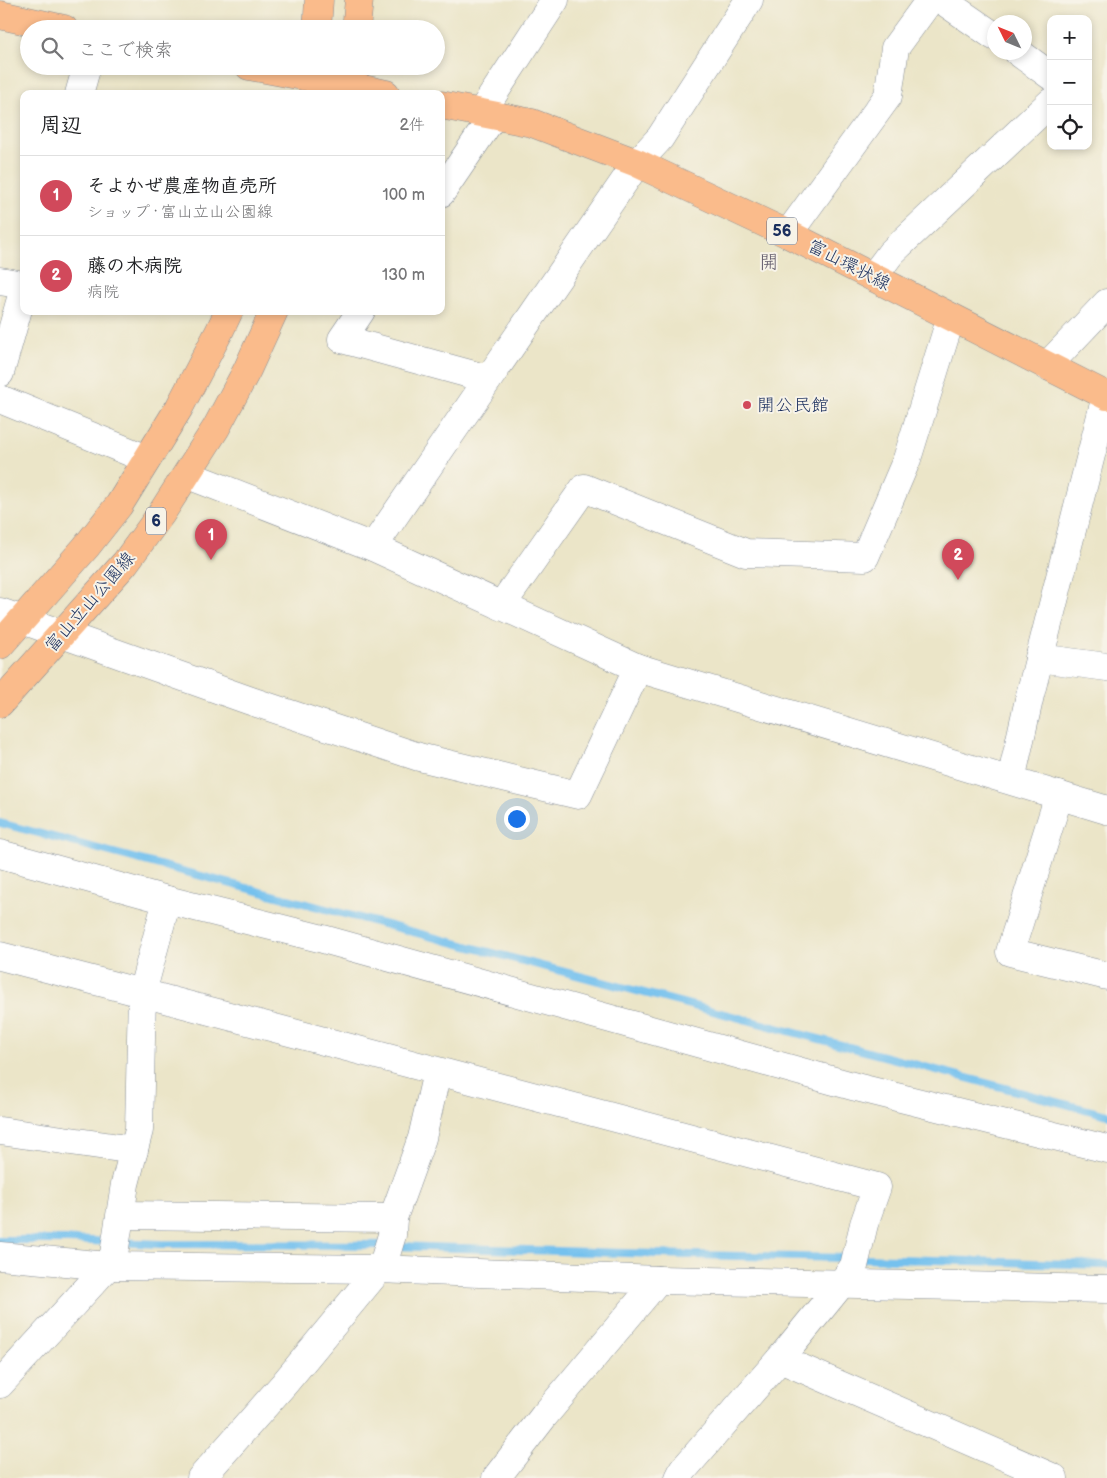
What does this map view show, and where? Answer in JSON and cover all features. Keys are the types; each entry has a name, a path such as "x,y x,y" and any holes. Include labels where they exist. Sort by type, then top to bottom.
{"main road":[{"path":"318,20 319,0"},
{"path":"357,20 359,0"},
{"path":"0,15 23,20"},
{"path":"290,75 308,79 346,82 373,90"},
{"name":"富山環状線","path":"445,106 532,123 637,163 788,234 1106,396"},
{"name":"6","path":"0,645 11,616 103,526 119,505 179,408 227,315"},
{"name":"富山立山公園線","path":"0,703 125,563 161,514 188,475 216,428 247,370 272,315"}],"street":[{"path":"445,186 555,0"},
{"path":"373,547 637,163 660,138 749,0"},
{"path":"788,234 888,96 895,48 930,0"},
{"path":"942,0 987,31"},
{"path":"1029,60 1047,73"},
{"path":"80,90 84,75"},
{"path":"872,277 891,252 1048,105"},
{"path":"0,281 20,286"},
{"path":"0,373 20,301"},
{"path":"1047,366 1107,303"},
{"path":"358,315 342,339 488,379"},
{"path":"501,606 584,488 746,553 865,557 908,458 951,317"},
{"path":"1010,780 1106,396"},
{"path":"0,399 147,459"},
{"path":"188,475 373,547 638,668 1107,810"},
{"path":"11,616 251,701 419,757 578,795 638,668"},
{"path":"1039,658 1107,667"},
{"path":"1060,795 1010,952 1107,976"},
{"path":"0,854 167,900 323,939 856,1087 1107,1149"},
{"path":"0,1384 108,1266 114,1254 125,1184 139,1130 142,993 167,900"},
{"path":"0,956 877,1187 864,1224 854,1266 780,1359 712,1436 678,1478"},
{"path":"201,1478 284,1384 380,1269 392,1235 393,1218 422,1138 437,1072"},
{"path":"0,1131 134,1150"},
{"path":"121,1215 393,1218"},
{"path":"0,1256 108,1266 380,1269 658,1280 1107,1290"},
{"path":"496,1478 544,1416 658,1280"},
{"path":"780,1359 1054,1478"}],"waterway":[{"path":"0,823 1107,1115"},
{"path":"0,1240 68,1240 161,1244 383,1245"},
{"path":"394,1246 850,1258"},
{"path":"862,1258 1107,1265"}],"place":[{"name":"開公民館","path":"747,405"},
{"name":"そよかぜ農産物直売所","path":"211,560"},
{"name":"藤の木病院","path":"958,580"}],"district":[{"name":"開","path":"769,262"}]}
